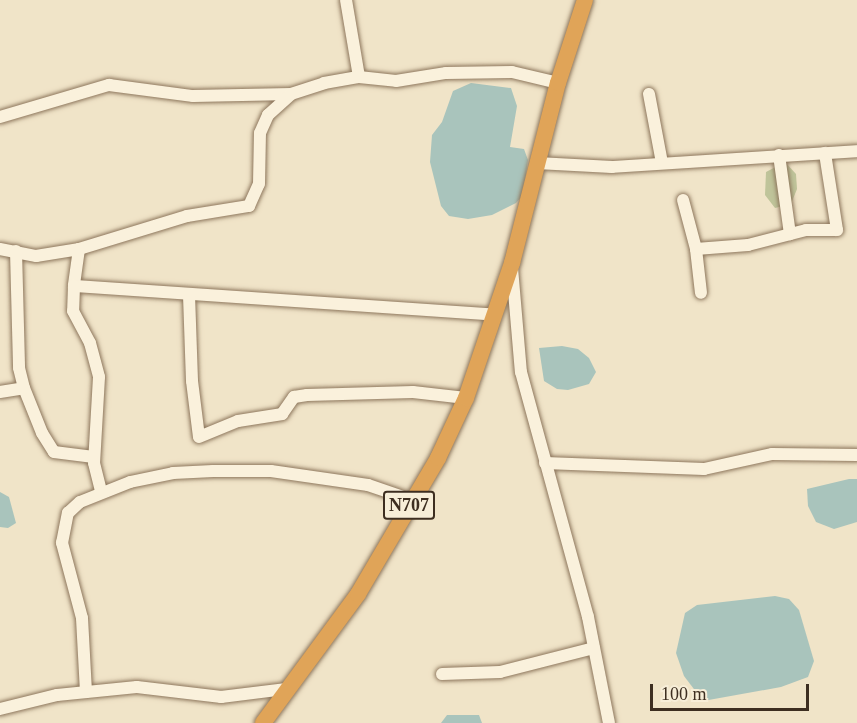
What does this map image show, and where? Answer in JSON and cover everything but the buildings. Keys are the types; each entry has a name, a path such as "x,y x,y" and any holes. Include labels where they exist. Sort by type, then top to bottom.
{"highway":[{"name":"N707","path":"264,723 285,689 358,594 438,458 466,398 512,263 558,82 585,0"}],"street":[{"path":"346,0 359,77"},
{"path":"0,117 109,86 193,96 291,94 359,77 396,81 446,73 512,72 558,82"},
{"path":"0,249 36,256 79,249 187,216 249,206 259,184 260,133 268,115 291,94"},
{"path":"649,94 662,162"},
{"path":"537,162 612,167 857,151"},
{"path":"696,249 748,245 790,234 837,230 825,153"},
{"path":"779,155 790,234"},
{"path":"683,200 696,249 701,293"},
{"path":"79,249 73,310 90,343 99,377 94,457 101,491"},
{"path":"16,251 19,368 24,388 42,434 54,452 94,457"},
{"path":"512,263 519,362 594,648 609,723"},
{"path":"74,285 494,315"},
{"path":"189,295 192,381 199,437 238,421 282,414 294,398 307,395 413,392 466,398"},
{"path":"0,392 24,388"},
{"path":"545,463 704,469 772,454 857,455"},
{"path":"86,692 81,618 62,543 68,513 101,491 173,473 271,471 368,485 412,500"},
{"path":"442,674 500,672 594,648"},
{"path":"0,709 86,692 137,687 221,698 285,689"}],"green space":[{"path":"785,162 796,174 797,189 791,204 775,208 765,195 766,172"}],"water":[{"path":"471,83 511,88 517,106 510,147 524,149 528,160 523,195 516,203 492,215 468,219 449,216 441,206 430,162 432,135 442,122 453,91"},
{"path":"562,346 578,349 589,358 596,372 589,384 568,390 557,389 544,381 539,348"},
{"path":"857,479 857,522 834,529 816,522 808,506 807,489"},
{"path":"0,492 9,497 16,523 8,528 0,527"},
{"path":"775,596 789,599 799,610 814,661 808,677 781,687 703,701 684,676 676,653 685,613 697,605"},
{"path":"447,715 479,715 482,723 441,723"}]}
